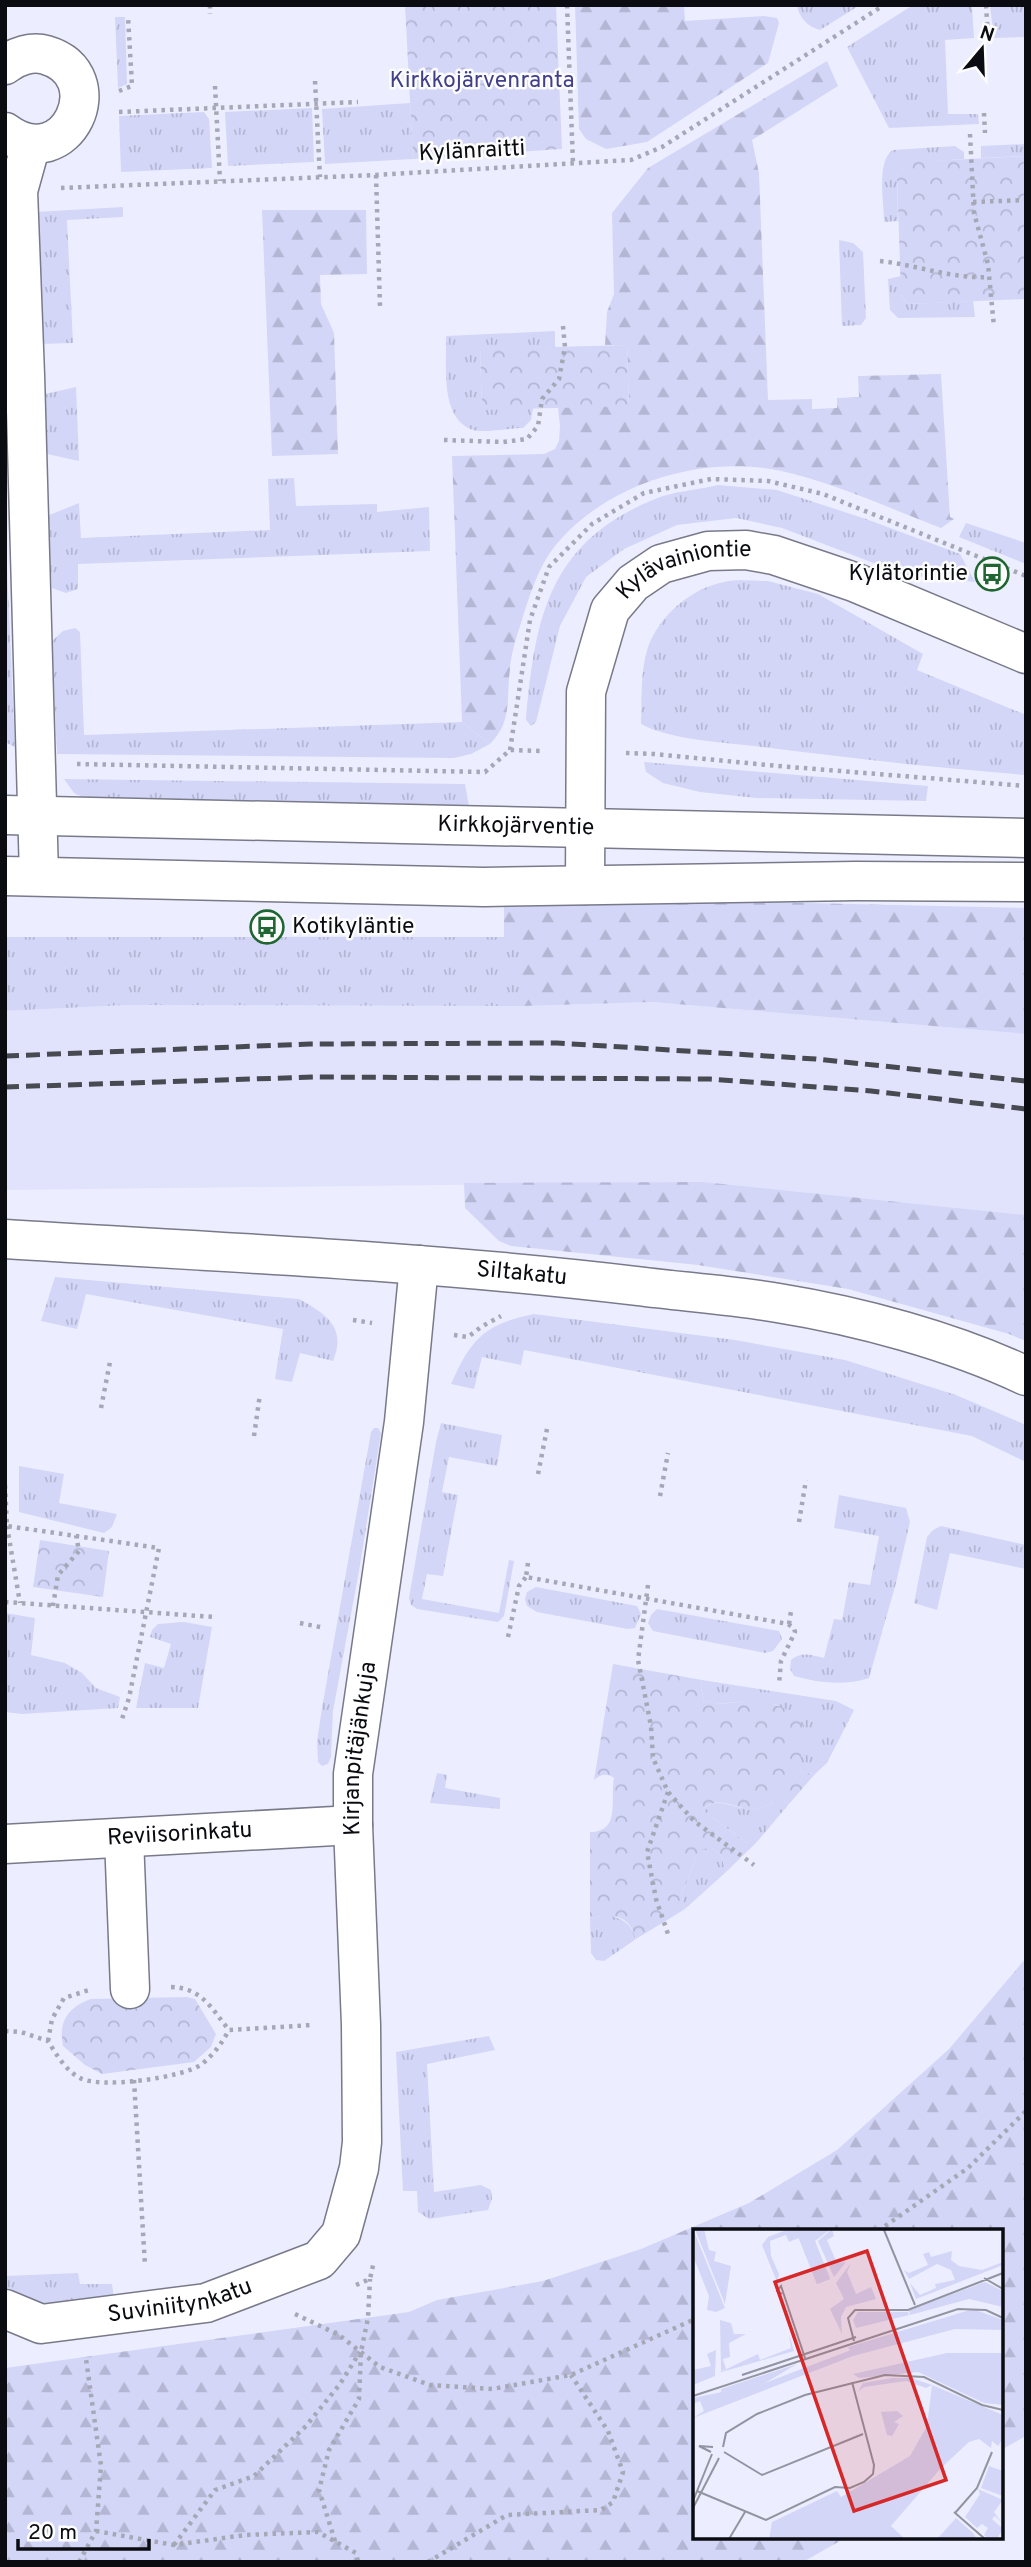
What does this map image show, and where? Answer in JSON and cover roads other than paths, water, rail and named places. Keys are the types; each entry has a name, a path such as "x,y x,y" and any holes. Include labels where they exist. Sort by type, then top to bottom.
{"street":[{"path":"5,65 21,56 44,55 58,60 70,71 79,94 79,107 69,128 52,140 18,138 35,764 21,816 22,876 484,887 856,881 1026,882"},
{"name":"Kylävainiontie","path":"585,885 586,692 610,610 633,583 661,564 708,551 746,550 774,555 854,582 1026,654"},
{"name":"Kirkkojärventie","path":"21,816 1026,838"},
{"name":"Siltakatu","path":"5,1239 419,1265 590,1280 779,1303 901,1330 990,1359 1026,1376"},
{"name":"Kirjanpitäjänkuja","path":"341,2234 359,2168 362,2141 361,2025 352,1825 353,1774 404,1422 419,1265"},
{"name":"Reviisorinkatu","path":"5,1844 352,1825"},
{"path":"124,1838 130,1989"},
{"name":"Suviniitynkatu","path":"5,2309 41,2324 206,2303 319,2260 341,2234"}],"railway":[{"path":"5,1056 310,1044 557,1043 816,1059 1026,1081"},
{"path":"5,1087 314,1077 710,1079 871,1091 1026,1109"}],"place":[{"name":"Kylätorintie","path":"992,574"},
{"name":"Kotikyläntie","path":"267,927"}],"park label":[{"name":"Kirkkojärvenranta","path":"482,81"}]}
